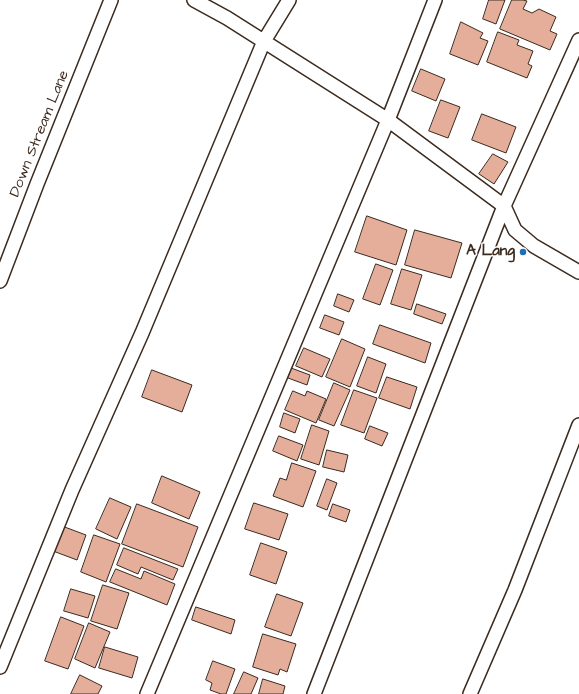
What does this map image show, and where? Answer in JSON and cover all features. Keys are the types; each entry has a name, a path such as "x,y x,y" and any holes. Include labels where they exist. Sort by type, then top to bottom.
{"street":[{"name":"Down Stream Lane","path":"0,281 37,184 111,0"},
{"path":"194,0 227,18 388,120 504,206 515,230 534,246 579,272"},
{"path":"0,667 72,490 142,333 264,41 289,0"},
{"path":"147,694 388,120 435,0"},
{"path":"314,694 504,206 579,40"},
{"path":"470,694 515,590 579,426"}],"building":[{"path":"489,0 505,0 496,24 483,19"},
{"path":"512,0 527,1 523,9 532,13 539,9 556,17 550,31 557,34 550,50 500,29"},
{"path":"461,22 483,33 480,38 488,41 478,65 450,54"},
{"path":"498,32 519,40 517,45 533,51 528,64 532,66 527,78 487,62"},
{"path":"421,69 445,79 436,101 412,91"},
{"path":"441,100 460,107 448,138 429,131"},
{"path":"482,114 516,127 506,153 472,140"},
{"path":"493,154 508,162 494,184 479,174"},
{"path":"367,216 407,230 396,265 355,252"},
{"path":"415,230 462,243 451,278 405,265"},
{"path":"376,264 393,270 380,305 363,299"},
{"path":"402,269 422,275 411,310 391,304"},
{"path":"338,294 354,300 349,312 334,306"},
{"path":"417,304 446,314 442,324 414,314"},
{"path":"325,315 344,322 339,335 320,328"},
{"path":"380,325 431,343 425,363 373,344"},
{"path":"342,339 365,349 350,387 326,377"},
{"path":"304,348 330,359 322,377 296,366"},
{"path":"368,357 386,364 376,393 357,386"},
{"path":"291,368 310,375 307,385 288,378"},
{"path":"152,370 192,385 182,412 142,397"},
{"path":"387,377 417,387 410,409 379,398"},
{"path":"334,383 350,390 334,426 319,420"},
{"path":"354,390 377,398 364,433 341,425"},
{"path":"293,391 305,396 307,391 326,399 316,423 285,410"},
{"path":"284,413 300,419 295,433 280,427"},
{"path":"312,425 329,431 319,465 301,459"},
{"path":"370,426 388,433 382,446 365,439"},
{"path":"279,436 303,445 297,461 273,451"},
{"path":"327,450 348,455 344,472 323,467"},
{"path":"292,463 316,471 303,507 273,496 280,478 286,480"},
{"path":"162,476 200,492 189,519 152,503"},
{"path":"327,479 337,483 327,510 317,506"},
{"path":"110,498 131,507 117,539 96,529"},
{"path":"254,503 288,514 279,540 245,529"},
{"path":"137,504 198,527 183,567 122,544"},
{"path":"333,504 350,510 346,522 329,516"},
{"path":"62,526 86,535 77,560 53,551"},
{"path":"94,535 120,544 106,582 81,572"},
{"path":"261,543 287,552 276,584 250,575"},
{"path":"124,548 178,569 173,580 141,567 138,574 117,565"},
{"path":"116,569 141,579 144,571 175,584 167,605 110,582"},
{"path":"103,585 129,593 117,629 91,621"},
{"path":"71,589 95,596 88,618 64,611"},
{"path":"277,594 303,603 291,636 265,627"},
{"path":"196,607 235,620 231,634 192,620"},
{"path":"61,617 84,626 68,669 45,661"},
{"path":"89,623 110,632 95,668 75,659"},
{"path":"263,634 296,644 287,672 280,669 278,675 253,667"},
{"path":"105,647 138,657 132,678 99,668"},
{"path":"213,661 235,669 226,694 221,694 210,690 212,683 206,680"},
{"path":"244,672 258,678 251,694 234,694"},
{"path":"80,675 102,686 98,694 71,694"},
{"path":"263,679 285,686 283,694 259,694"}],"place":[{"name":"A Lang","path":"523,252"}]}
